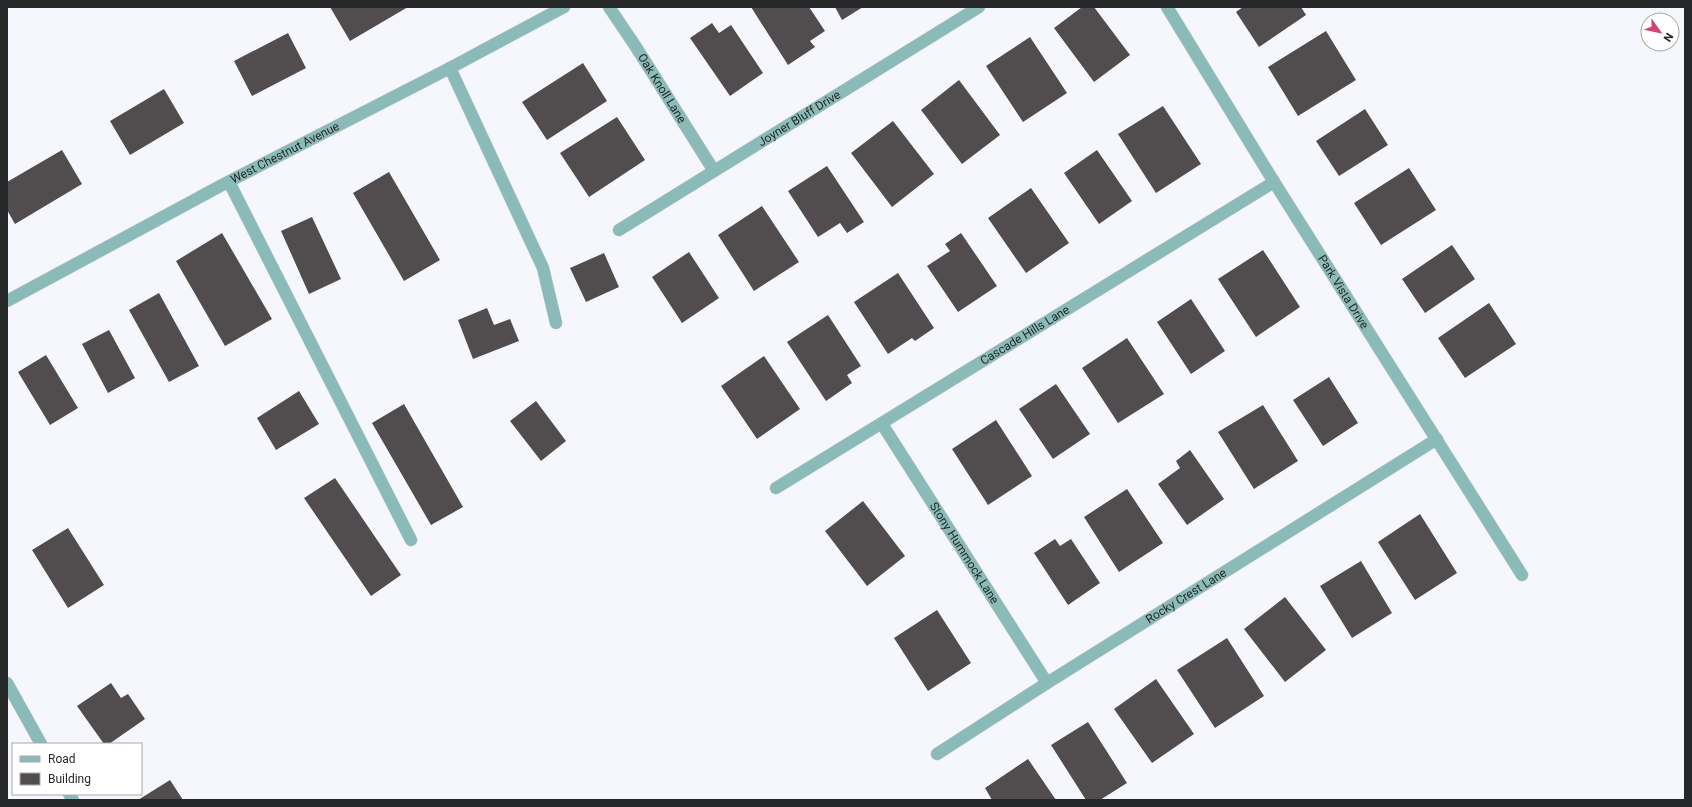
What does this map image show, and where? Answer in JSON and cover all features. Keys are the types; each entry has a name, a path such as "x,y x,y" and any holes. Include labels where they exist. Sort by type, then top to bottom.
{"street":[{"name":"West Chestnut Avenue","path":"7,301 229,182 450,68 564,7"},
{"name":"Oak Knoll Lane","path":"609,7 714,171"},
{"name":"Joyner Bluff Drive","path":"619,230 979,7"},
{"name":"Park Vista Drive","path":"1167,7 1274,182 1522,575"},
{"path":"450,68 543,268 556,323"},
{"path":"229,182 411,540"},
{"name":"Cascade Hills Lane","path":"776,488 1274,182"},
{"name":"Stony Hummock Lane","path":"882,424 1047,683"},
{"name":"Rocky Crest Lane","path":"937,754 1047,683 1437,439"},
{"path":"7,683 40,743"}],"building":[{"path":"330,7 408,7 350,41"},
{"path":"751,7 809,7 825,31 810,41 815,47 788,65"},
{"path":"835,7 863,7 842,20"},
{"path":"1082,7 1094,7 1130,55 1094,82 1054,28"},
{"path":"1243,7 1301,7 1306,15 1259,47 1236,12"},
{"path":"712,23 719,33 731,25 763,73 730,96 690,38"},
{"path":"1326,31 1356,80 1298,116 1268,67"},
{"path":"288,33 306,68 252,96 234,61"},
{"path":"1030,37 1067,93 1023,122 986,66"},
{"path":"583,63 607,101 547,140 522,102"},
{"path":"959,80 1000,135 962,164 921,110"},
{"path":"164,89 184,123 130,155 110,121"},
{"path":"1163,106 1201,164 1156,193 1118,134"},
{"path":"1365,109 1388,145 1339,176 1316,141"},
{"path":"617,117 645,160 589,197 560,153"},
{"path":"893,121 934,174 892,207 851,153"},
{"path":"62,150 82,184 15,224 7,210 7,182"},
{"path":"1097,150 1132,201 1099,224 1064,173"},
{"path":"827,166 864,222 847,233 840,223 818,237 788,191"},
{"path":"1409,168 1436,210 1381,245 1354,203"},
{"path":"389,172 440,260 404,281 353,193"},
{"path":"1031,188 1069,243 1026,273 988,218"},
{"path":"762,206 799,262 754,291 718,235"},
{"path":"312,217 341,279 309,294 281,231"},
{"path":"222,233 272,319 225,346 176,261"},
{"path":"961,233 997,286 958,312 927,266 950,251 945,244"},
{"path":"1452,245 1475,279 1425,313 1402,279"},
{"path":"1263,250 1300,307 1256,337 1218,279"},
{"path":"689,252 719,298 682,323 652,277"},
{"path":"604,253 619,287 586,302 570,268"},
{"path":"898,273 934,328 915,341 912,338 888,354 854,302"},
{"path":"159,293 199,366 169,382 129,310"},
{"path":"1191,299 1225,351 1191,374 1157,322"},
{"path":"1489,303 1516,344 1465,378 1438,338"},
{"path":"487,308 494,325 510,319 519,341 473,359 458,320"},
{"path":"828,315 861,366 847,375 852,383 826,401 787,342"},
{"path":"109,330 135,378 108,393 82,344"},
{"path":"1127,338 1164,394 1118,423 1082,368"},
{"path":"46,355 78,408 50,425 18,372"},
{"path":"764,356 800,409 757,439 721,386"},
{"path":"1329,377 1358,423 1323,446 1293,400"},
{"path":"1056,384 1090,434 1053,459 1019,409"},
{"path":"299,391 319,424 276,450 257,418"},
{"path":"536,401 566,441 541,461 510,421"},
{"path":"404,404 463,507 431,525 372,423"},
{"path":"1263,405 1298,461 1254,489 1218,432"},
{"path":"996,420 1032,476 988,505 952,449"},
{"path":"1190,450 1224,499 1187,525 1158,484 1180,468 1176,461"},
{"path":"335,478 401,575 371,596 304,498"},
{"path":"1127,489 1163,543 1119,572 1084,517"},
{"path":"863,501 905,556 867,586 825,531"},
{"path":"1420,514 1457,573 1415,600 1378,542"},
{"path":"68,528 104,585 68,608 32,550"},
{"path":"1055,539 1060,546 1071,539 1100,583 1068,605 1034,553"},
{"path":"1361,561 1392,613 1352,638 1320,586"},
{"path":"1285,597 1326,650 1285,682 1244,629"},
{"path":"937,610 971,663 928,691 894,638"},
{"path":"1227,638 1264,696 1215,728 1177,670"},
{"path":"1156,679 1194,734 1152,763 1114,709"},
{"path":"111,683 121,698 128,694 145,719 110,743 103,743 77,706"},
{"path":"1088,722 1127,783 1100,800 1086,800 1051,745"},
{"path":"1028,759 1056,800 992,800 985,788"},
{"path":"170,780 183,800 138,800"}]}
